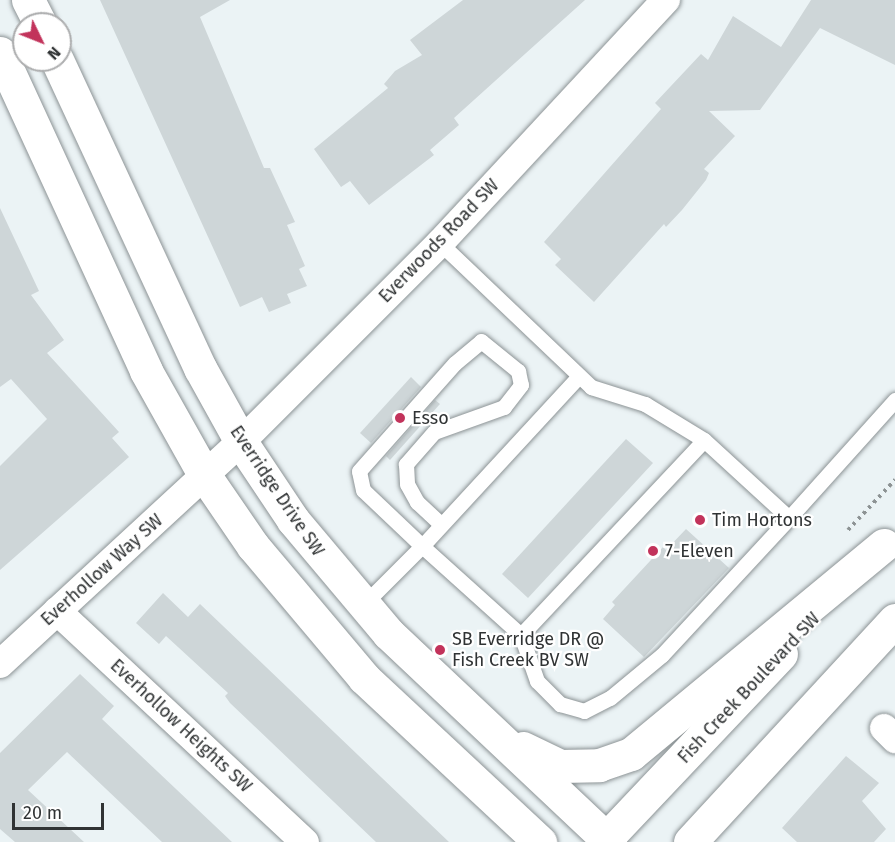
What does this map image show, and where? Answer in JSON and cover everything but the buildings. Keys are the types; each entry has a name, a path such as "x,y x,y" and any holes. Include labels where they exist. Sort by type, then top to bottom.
{"street":[{"name":"Everwoods Road SW","path":"206,476 440,243 666,0"},
{"path":"0,53 146,371 206,476 253,546 364,678 540,842"},
{"path":"21,96 55,72"},
{"name":"Everridge Drive SW","path":"63,72 200,368 241,442 293,520 363,605 606,841"},
{"name":"Everhollow Way SW","path":"0,664 206,476"},
{"path":"470,711 528,752 560,766 599,765 631,754 890,539"},
{"name":"Fish Creek Boulevard SW","path":"606,841 890,539"},
{"name":"Everhollow Heights SW","path":"57,611 305,842"},
{"path":"690,842 895,620"}],"lane":[{"path":"440,243 591,387 645,404 704,440 789,518"},
{"path":"441,524 406,484 406,464 434,432 504,407 520,385 518,370 481,341 455,363 359,471 363,490 521,635 537,681 560,704 584,711 610,698 662,655 895,400"},
{"path":"363,605 422,546 579,376"},
{"path":"521,635 704,440"}],"place":[{"name":"Esso","path":"400,418"},
{"name":"Tim Hortons","path":"700,520"},
{"name":"7-Eleven","path":"653,551"},
{"name":"SB Everridge DR @ Fish Creek BV SW","path":"440,650"}]}
